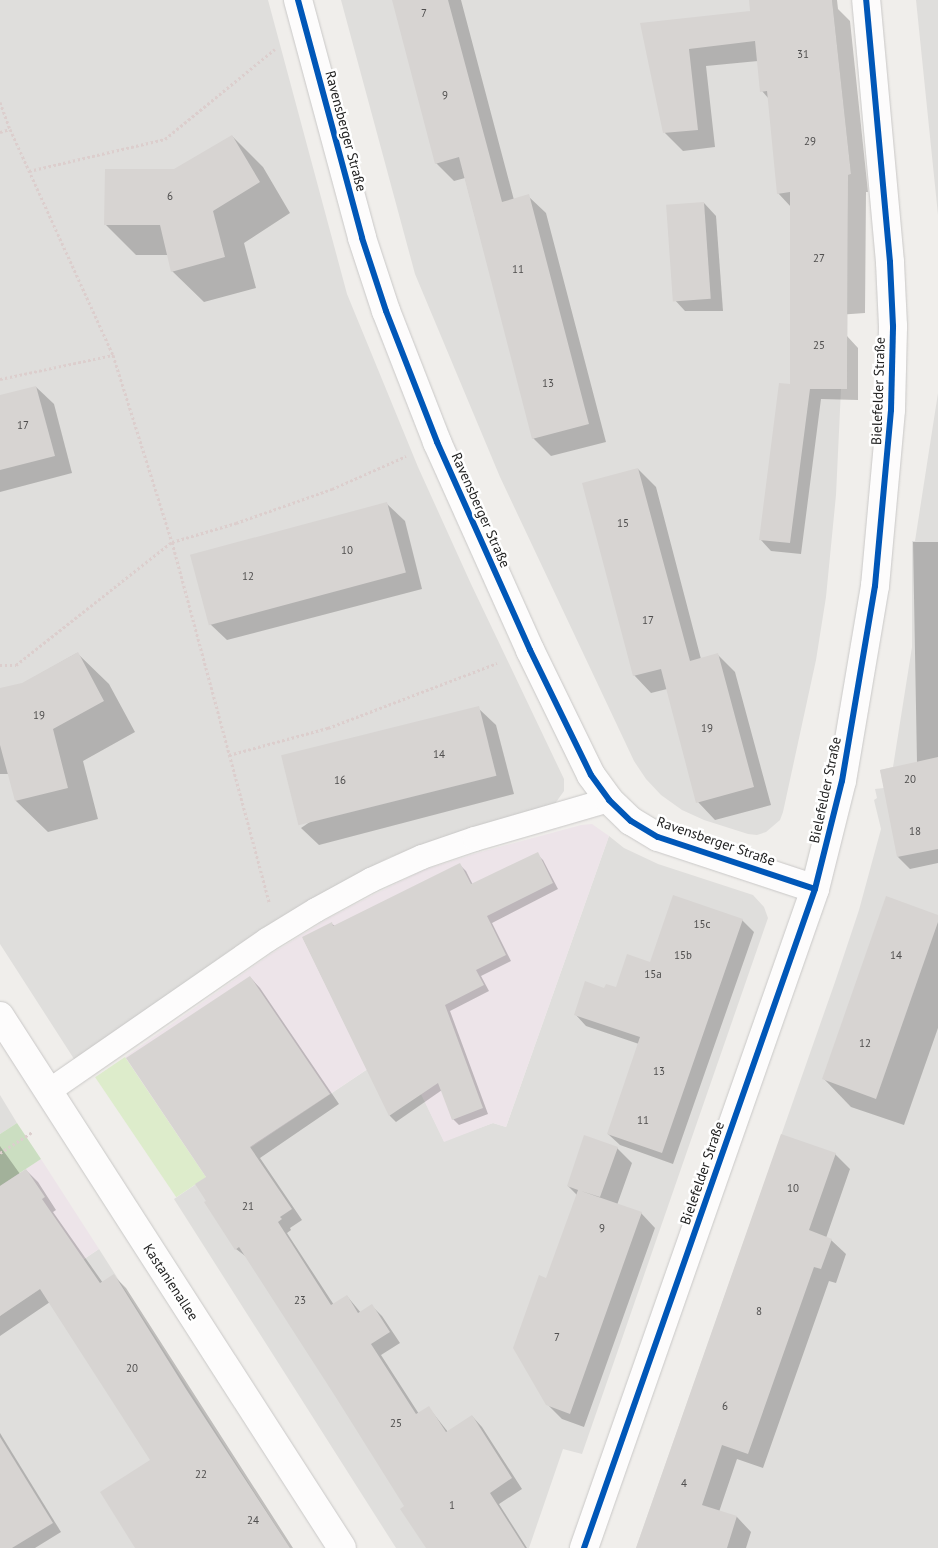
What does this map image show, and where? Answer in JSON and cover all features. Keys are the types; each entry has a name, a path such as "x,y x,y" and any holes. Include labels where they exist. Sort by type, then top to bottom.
{"street":[{"name":"Bielefelder Straße","path":"584,1548 815,889 842,781 875,586 892,410 893,326 890,262 866,0"},
{"name":"Ravensberger Straße","path":"301,12 362,238 386,311 437,442 530,650 591,775 609,800 631,821 658,837 815,889"},
{"name":"Kastanienallee","path":"0,1016 342,1548"}],"lane":[{"path":"49,1092 277,934 371,880 422,857 475,839 609,800"}],"path":[{"path":"29,171 165,139 301,12"},
{"path":"0,102 10,129 113,355 172,542 277,934"},
{"path":"0,132 10,129"},
{"path":"0,379 113,355"},
{"path":"0,665 16,665 172,542 236,523 332,489 437,442"},
{"path":"229,755 328,728 530,650"}],"shaded area":[{"path":"0,0 268,0 347,294 418,467 471,584 564,779 564,791 554,805 441,838 388,858 302,904 228,952 76,1062 0,944"},
{"path":"341,0 832,0 851,174 846,175 848,215 847,389 841,389 836,495 826,597 816,660 783,812 780,820 766,832 757,835 748,834 704,820 682,810 661,795 646,779 634,761 500,477 415,274"},
{"path":"916,0 938,0 938,215"},
{"path":"938,393 938,1548 636,1548 835,982 859,910 881,829 874,800 877,798 875,789 884,788 880,770 893,767 912,647 912,541 915,541"},
{"path":"592,824 609,836 506,1127 493,1123 444,1142 399,1048 206,1177 125,1057 271,954 329,918 373,895 424,870 477,853 581,825"},
{"path":"609,836 624,848 658,864 753,895 764,907 768,918 582,1454 563,1449 529,1548 396,1548 174,1199 399,1048 444,1141 493,1123 506,1127"},
{"path":"0,1095 17,1123 0,1134"},
{"path":"41,1159 99,1249 84,1259 0,1186"},
{"path":"99,1249 290,1548 0,1548 0,1316"}],"green space":[{"path":"125,1057 206,1177 176,1197 95,1077"},
{"path":"17,1123 41,1159 0,1186 0,1134"}],"building":[{"path":"392,0 448,0 502,202 529,194 589,424 532,439 459,157 435,164"},
{"path":"749,0 832,0 851,174 848,175 847,389 810,389 790,543 759,540 779,383 790,384 790,192 777,194 767,91 760,92 755,41 689,49 698,130 663,133 640,23 750,11"},
{"path":"232,135 260,182 213,211 225,257 171,272 160,225 104,225 105,169 174,169"},
{"path":"704,202 711,299 673,301 666,205"},
{"path":"36,386 55,456 0,470 0,395"},
{"path":"638,468 690,661 718,653 754,787 696,803 661,669 633,676 582,483"},
{"path":"387,502 406,573 209,625 190,555"},
{"path":"78,652 104,701 53,729 68,788 15,801 0,745 0,688 22,683"},
{"path":"479,706 496,776 298,825 281,755"},
{"path":"938,757 938,849 897,857 880,770"},
{"path":"538,852 553,883 487,916 506,955 476,970 484,985 445,1005 483,1108 452,1120 438,1083 389,1116 302,937 332,922 333,926 460,863 471,884"},
{"path":"673,895 743,919 662,1153 607,1134 640,1037 574,1015 585,981 604,988 606,984 616,987 627,954 650,962"},
{"path":"886,896 938,915 938,922 876,1099 822,1079"},
{"path":"250,976 330,1094 250,1147 292,1209 280,1217 282,1219 278,1222 331,1305 347,1295 358,1313 372,1304 390,1332 371,1344 416,1414 429,1406 446,1432 472,1415 512,1478 490,1493 525,1548 426,1548 400,1509 404,1506 335,1396 239,1247 235,1250 204,1202 206,1201 195,1184 206,1177 126,1058"},
{"path":"781,1134 836,1153 809,1230 832,1239 821,1269 814,1267 748,1454 722,1445 702,1505 737,1516 727,1548 636,1548"},
{"path":"584,1135 618,1147 600,1197 581,1191 642,1212 570,1414 546,1405 513,1348 539,1275 546,1278 578,1190 567,1186"},
{"path":"26,1169 45,1197 42,1199 100,1283 114,1274 186,1389 290,1548 135,1548 100,1492 150,1460 40,1289 0,1316 0,1186"},
{"path":"0,1437 53,1523 12,1548 0,1548"}],"cycle path":[{"path":"298,0 362,238 386,311 437,442 530,650 591,775 609,800 631,821 658,837 815,889"},
{"path":"584,1548 815,889 842,781 875,586 891,410 893,326 890,262 866,0"}]}
